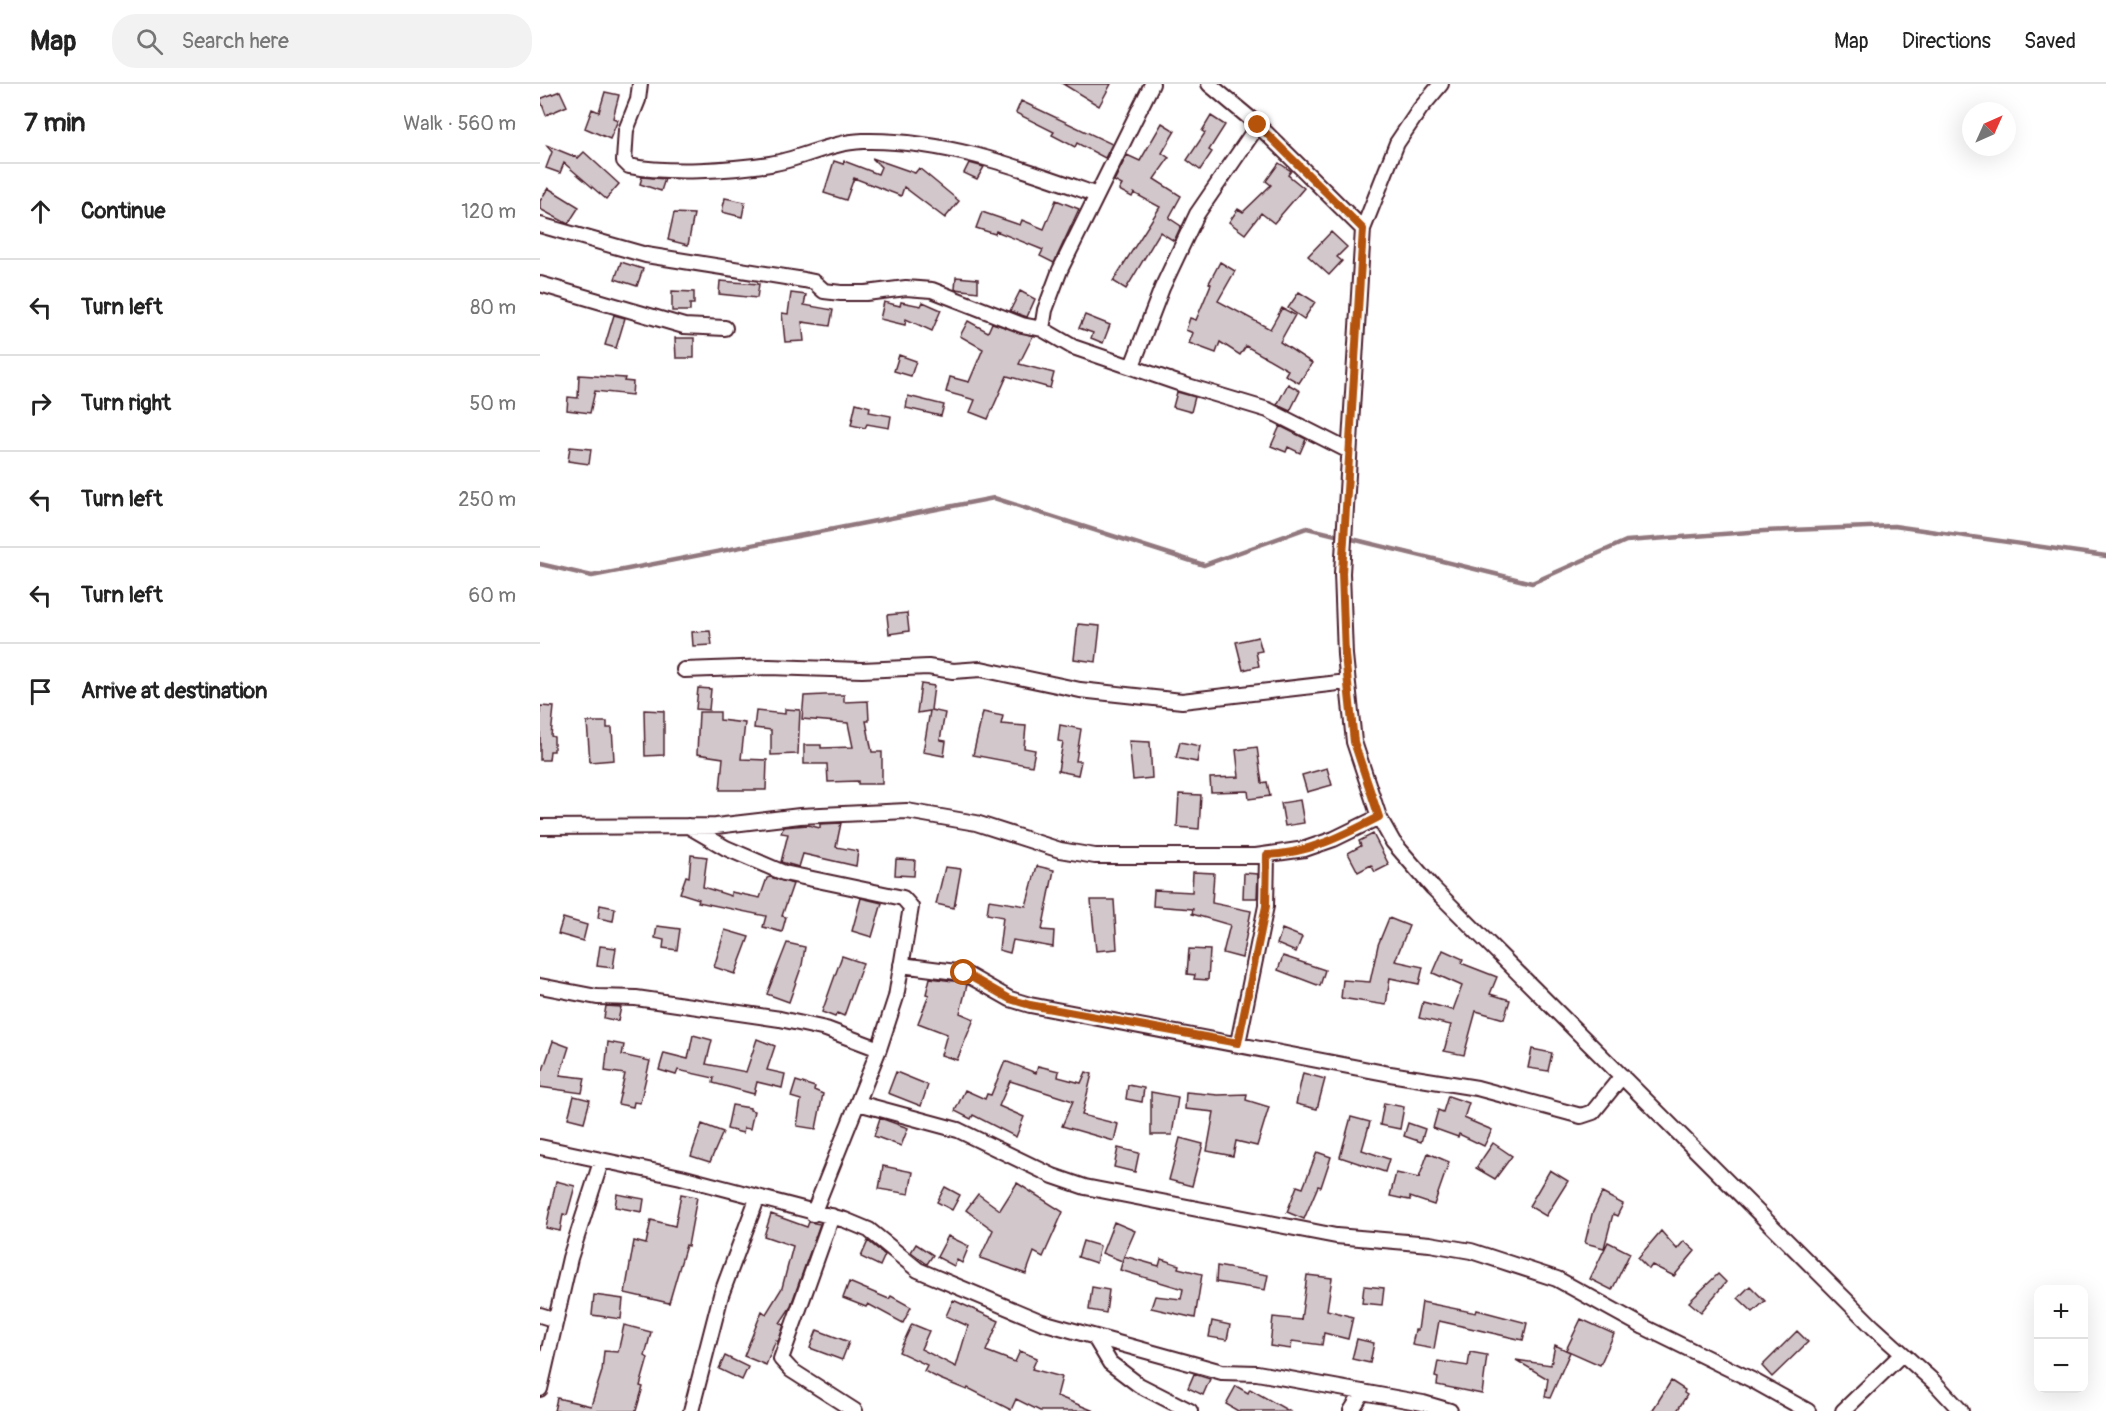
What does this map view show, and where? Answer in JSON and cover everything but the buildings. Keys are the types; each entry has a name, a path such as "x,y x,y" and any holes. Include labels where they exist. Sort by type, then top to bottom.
{"street":[{"path":"640,84 638,99 626,130 624,161 629,166 668,171 771,164 847,143 913,142 994,158 1097,195"},
{"path":"1042,329 1045,310 1060,270 1152,84"},
{"path":"1209,84 1258,125 1363,229"},
{"path":"1441,84 1397,142 1363,229 1342,573 1347,682 1354,742 1379,817 1393,842 1433,888 1961,1411"},
{"path":"1132,366 1162,288 1197,214 1258,125"},
{"path":"540,225 646,255 804,279 814,282 824,291 866,293 906,288 932,290 1022,325 1042,329 1073,346 1188,387 1268,410 1349,450"},
{"path":"540,284 684,326 725,328"},
{"path":"684,670 769,667 862,670 928,668 953,671 981,669 1080,690 1182,700 1347,682"},
{"path":"540,827 716,826 800,816 907,811 976,823 1060,850 1095,856 1267,855 1305,849 1334,839 1379,817"},
{"path":"688,826 726,848 784,873 908,901 911,907 896,997 879,1049 813,1214"},
{"path":"1238,1043 1266,906 1267,855"},
{"path":"901,965 964,973 1010,999 1030,1005 1238,1043 1390,1074 1477,1088 1581,1116 1593,1112 1622,1076"},
{"path":"540,986 597,997 636,998 780,1018 826,1029 879,1049"},
{"path":"858,1103 958,1130 1053,1176 1085,1187 1336,1236 1430,1244 1471,1251 1533,1270 1557,1279 1644,1327 1752,1380 1808,1411"},
{"path":"540,1148 681,1177 813,1214 832,1216 869,1230 892,1247 908,1264 935,1278 1042,1322 1095,1338 1222,1372 1257,1373 1423,1403 1450,1411"},
{"path":"540,1389 570,1258 601,1162"},
{"path":"690,1411 721,1295 757,1199"},
{"path":"832,1216 781,1359 791,1370 855,1411"},
{"path":"540,1315 556,1320"},
{"path":"1095,1338 1110,1363 1139,1385 1190,1411"},
{"path":"1843,1411 1902,1354"},
{"path":"1352,1411 1363,1392"}],"waterway":[{"path":"540,564 592,576 994,498 1204,565 1307,528 1532,583 1626,541 1764,531 1894,526 2106,556"}],"route":[{"path":"964,973 1010,999 1030,1005 1238,1043 1266,906 1267,855 1305,849 1334,839 1379,817 1354,742 1345,655 1342,573 1363,229 1258,125"}]}
